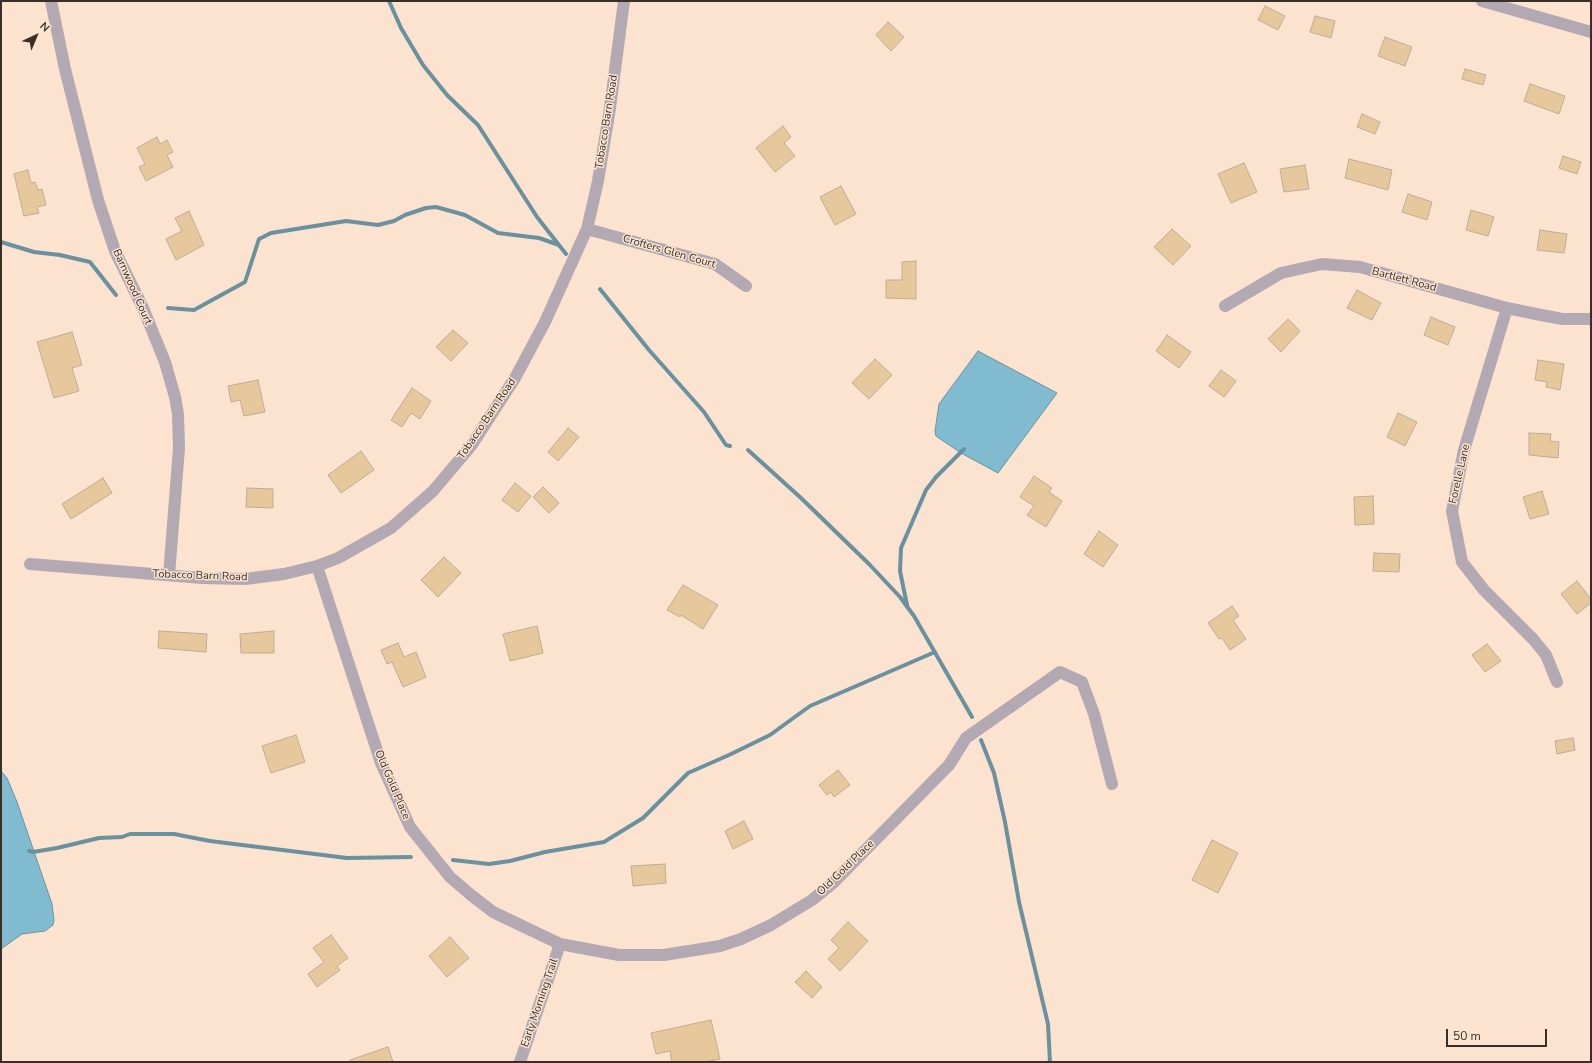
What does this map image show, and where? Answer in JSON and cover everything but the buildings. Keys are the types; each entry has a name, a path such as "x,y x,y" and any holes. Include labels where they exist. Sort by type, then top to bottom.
{"street":[{"name":"Barnwood Court","path":"51,1 67,76 98,200 115,251 143,308 165,362 175,398 179,422 179,448 169,575"},
{"name":"Tobacco Barn Road","path":"30,564 169,575 244,578 284,574 317,566 338,558 391,528 433,491 471,446 515,378 545,322 587,229 598,181 610,108 624,1"},
{"path":"1482,1 1591,32"},
{"name":"Crofters Glen Court","path":"587,229 716,264 746,286"},
{"name":"Bartlett Road","path":"1225,306 1281,272 1322,264 1360,267 1507,308 1562,319 1591,319"},
{"name":"Forelle Lane","path":"1507,308 1464,450 1452,511 1462,562 1484,590 1533,639 1546,655 1557,682"},
{"name":"Old Gold Place","path":"317,566 381,763 410,827 450,877 471,896 493,912 560,944 619,955 664,955 720,946 741,939 771,925 812,900 833,883 949,765 966,738 1060,672 1082,682 1094,714 1112,784"},
{"name":"Early Morning Trail","path":"520,1062 560,944"}],"water":[{"path":"978,351 1057,393 998,473 961,453 936,436 935,431 939,404"},
{"path":"1,771 7,778 17,802 52,904 54,920 53,925 45,931 22,934 1,949"}],"waterway":[{"path":"389,1 401,28 423,65 447,95 478,125 537,217 566,254"},
{"path":"168,308 194,310 245,282 259,239 271,233 346,221 378,225 394,221 405,215 426,208 436,207 465,215 498,233 539,238 559,245"},
{"path":"1,242 34,252 60,255 90,262 116,295"},
{"path":"600,289 649,350 704,412 726,445 730,446"},
{"path":"907,605 900,571 901,548 926,490 936,477 964,449"},
{"path":"748,450 801,498 869,564 900,597 914,616 972,717"},
{"path":"453,860 489,864 510,861 545,852 604,842 643,818 688,773 770,735 810,706 935,652"},
{"path":"981,740 994,773 1005,822 1019,902 1048,1024 1050,1062"},
{"path":"29,851 33,852 57,848 99,838 122,837 130,834 174,834 210,841 347,858 411,857"}]}
